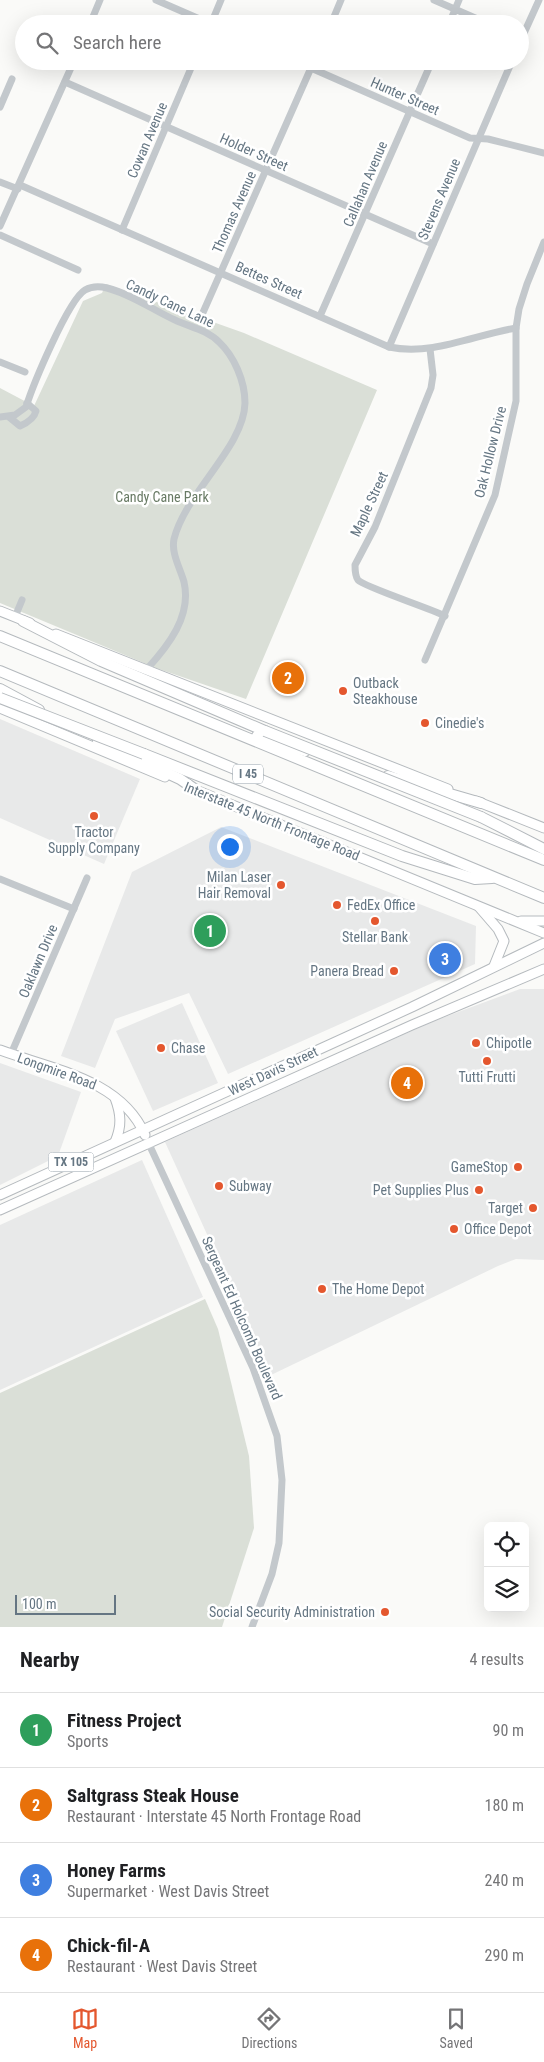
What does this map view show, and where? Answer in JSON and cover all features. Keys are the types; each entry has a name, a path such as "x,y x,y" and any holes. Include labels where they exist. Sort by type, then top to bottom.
{"highway":[{"path":"19,619 101,661 266,731 481,817 544,849"},
{"name":"I 45","path":"0,636 544,860"},
{"name":"I 45","path":"0,671 543,897"},
{"path":"0,689 81,732 180,779 196,790"},
{"path":"0,698 402,856 475,879 496,878"},
{"path":"158,701 323,757 481,803"}],"main road":[{"path":"0,611 544,828"},
{"name":"Interstate 45 North Frontage Road","path":"0,708 544,933"},
{"path":"477,905 498,928 504,941 494,966"},
{"path":"516,921 544,921"},
{"name":"West Davis Street","path":"0,1195 412,1007 544,943"},
{"name":"West Davis Street","path":"0,1210 412,1025 544,970"},
{"name":"Longmire Road","path":"0,1050 90,1082 114,1095 133,1116 143,1130 148,1142"},
{"path":"114,1095 121,1117 114,1142"}],"street":[{"path":"94,15 100,0"},
{"path":"156,0 190,15"},
{"path":"215,15 222,0"},
{"path":"335,15 341,0"},
{"path":"434,0 469,15"},
{"path":"453,15 459,0"},
{"path":"529,23 540,0"},
{"path":"0,226 70,70"},
{"name":"Cowan Avenue","path":"122,230 190,70"},
{"name":"Thomas Avenue","path":"201,318 311,70"},
{"name":"Hunter Street","path":"324,70 470,138 479,139"},
{"name":"Callahan Avenue","path":"320,316 428,70"},
{"name":"Stevens Avenue","path":"388,346 508,70"},
{"path":"0,107 12,79"},
{"name":"Holder Street","path":"65,82 433,244"},
{"path":"479,139 488,139 544,154"},
{"name":"Bettes Street","path":"0,182 19,187 122,230 388,346 412,350 430,349 492,332 516,328"},
{"path":"0,235 78,270"},
{"name":"Oak Hollow Drive","path":"425,660 495,495 516,401 516,328 527,284 544,242"},
{"name":"Candy Cane Lane","path":"9,417 15,415 27,403 71,305 83,291 93,286 119,292 174,320 209,334 221,343 237,368 245,396 241,424 232,441 202,484 176,532 173,545 184,585 183,611 175,636 147,669"},
{"name":"Maple Street","path":"430,349 433,375 431,388 375,527 355,565 358,580 366,586 395,595 445,616"},
{"path":"0,362 25,372"},
{"path":"0,417 9,417 20,426 26,423 35,416 36,411 27,403"},
{"path":"19,619 22,600"},
{"name":"Oaklawn Drive","path":"12,1054 87,878"},
{"path":"0,879 74,909"},
{"name":"Sergeant Ed Holcomb Boulevard","path":"148,1142 253,1368 277,1436 282,1480 279,1544 270,1582 252,1627"}],"shaded area":[{"path":"0,719 140,779 104,864 0,818"},
{"path":"221,827 476,926 475,964 228,1074 189,993 115,1019 95,1068 61,1056 132,872"},
{"path":"520,989 544,989 544,1260 516,1259 498,1266 271,1375 165,1142 434,1021"},
{"path":"182,1003 218,1083 153,1111 116,1031"},
{"path":"0,1063 81,1092 58,1156 0,1185"},
{"path":"142,1160 203,1297 0,1390 0,1225"}],"green space":[{"name":"Candy Cane Park","path":"106,284 244,333 377,390 246,699 156,668 0,603 0,388 34,406 83,301 102,293"},
{"path":"205,1299 218,1329 249,1456 254,1528 222,1627 0,1627 0,1393"}],"place":[{"name":"Saltgrass Steak House","path":"288,678"},
{"name":"Outback Steakhouse","path":"343,691"},
{"name":"Cinedie's","path":"425,723"},
{"name":"Tractor Supply Company","path":"94,816"},
{"name":"Milan Laser Hair Removal","path":"281,885"},
{"name":"FedEx Office","path":"337,905"},
{"name":"Stellar Bank","path":"375,921"},
{"name":"Fitness Project","path":"210,931"},
{"name":"Honey Farms","path":"445,959"},
{"name":"Panera Bread","path":"394,971"},
{"name":"Chipotle","path":"476,1043"},
{"name":"Chase","path":"161,1048"},
{"name":"Tutti Frutti","path":"487,1061"},
{"name":"Chick-fil-A","path":"407,1083"},
{"name":"GameStop","path":"518,1167"},
{"name":"Subway","path":"219,1186"},
{"name":"Pet Supplies Plus","path":"479,1190"},
{"name":"Target","path":"533,1208"},
{"name":"Office Depot","path":"454,1229"},
{"name":"The Home Depot","path":"322,1289"},
{"name":"Social Security Administration","path":"385,1612"}]}
